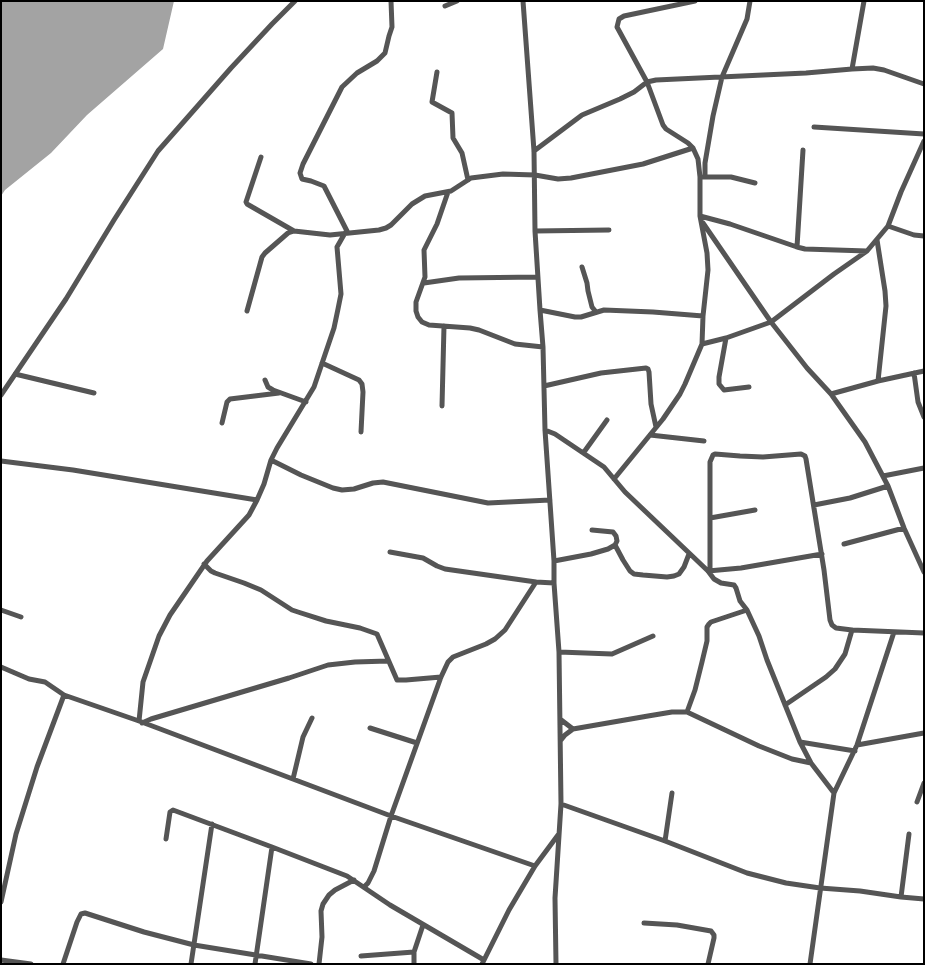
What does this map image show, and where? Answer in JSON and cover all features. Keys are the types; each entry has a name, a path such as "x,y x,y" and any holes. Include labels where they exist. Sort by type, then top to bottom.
{"street":[{"path":"1,395 66,299 158,151 231,68 295,1"},
{"path":"346,233 324,186 302,179 300,172 342,87 357,73 377,61 385,53 392,27 391,1"},
{"path":"445,6 457,1"},
{"path":"523,1 534,151 535,231 559,652 561,740 559,834 555,898 556,964"},
{"path":"696,1 624,16 619,19 618,28 647,82 662,124 666,129 693,148 703,177"},
{"path":"614,478 663,419 680,394 702,344 708,270 701,218 703,177 713,116 722,77 747,19 750,1"},
{"path":"852,68 864,1"},
{"path":"534,151 582,115 634,92 647,82 656,80 874,68 924,84"},
{"path":"437,72 432,102 452,113 453,138 462,153 468,180"},
{"path":"814,127 924,134"},
{"path":"702,344 726,338 771,322 867,251 888,226 924,141"},
{"path":"262,157 246,202 247,204 294,231 323,234 386,228 412,204 425,196 448,192 477,176 535,175 558,179 571,178 643,164 693,148"},
{"path":"797,248 803,150"},
{"path":"703,177 732,177 755,183"},
{"path":"448,192 437,224 424,250 425,277 416,302 418,317 422,322 429,325 470,328 515,344 543,347"},
{"path":"701,218 738,226 797,248 867,251"},
{"path":"701,218 771,322 807,368 831,394 865,442 888,486 924,572"},
{"path":"888,226 914,235 924,236"},
{"path":"535,231 609,230"},
{"path":"247,311 262,257 288,233 294,231"},
{"path":"141,722 143,682 159,636 204,564 249,515 264,484 271,460 277,448 314,387 338,309 341,294 337,247 346,233"},
{"path":"877,240 886,306 878,381"},
{"path":"582,268 592,307 596,312"},
{"path":"424,283 473,277 538,277"},
{"path":"540,310 576,317 604,310 703,316"},
{"path":"442,406 444,326"},
{"path":"726,338 719,384 724,390 749,387"},
{"path":"322,363 360,380 363,392 361,432"},
{"path":"544,386 601,373 646,368 648,369 651,404 656,427"},
{"path":"831,394 924,371"},
{"path":"914,373 918,402 923,416"},
{"path":"15,374 94,393"},
{"path":"266,380 268,387 279,393 306,402"},
{"path":"222,423 227,402 230,399 279,393"},
{"path":"584,452 607,420"},
{"path":"545,430 584,452 604,467 625,492 718,581 734,585 740,601 747,610 759,636 800,742 811,762 834,793"},
{"path":"650,435 704,441"},
{"path":"709,571 711,458 715,454 763,457 801,454 806,459 832,625 836,628 852,630 924,633"},
{"path":"271,460 301,475 342,490 383,482 488,503 550,500"},
{"path":"1,461 73,470 257,500"},
{"path":"883,476 924,468"},
{"path":"814,505 850,498 888,486"},
{"path":"710,518 756,510"},
{"path":"844,544 904,528"},
{"path":"554,561 591,554 615,545 617,541 613,532 592,530"},
{"path":"615,545 630,571 634,574 642,575 674,576 682,571 689,554"},
{"path":"390,552 423,558 445,569 554,583"},
{"path":"709,571 741,568 822,554"},
{"path":"204,564 215,573 261,590 292,610 326,622 360,628 377,634 397,680 441,677"},
{"path":"364,887 374,871 391,816 448,662 453,657 495,639 504,630 536,582"},
{"path":"1,610 21,617"},
{"path":"687,712 695,690 707,642 707,627 711,622 747,610"},
{"path":"785,705 835,669 844,654 852,630"},
{"path":"810,964 834,793 856,748 894,632"},
{"path":"559,652 612,654 653,636"},
{"path":"141,722 248,691 328,665 388,661"},
{"path":"1,666 29,679 45,682 64,695 391,816 535,866"},
{"path":"1,902 16,834 37,767 64,695"},
{"path":"561,740 573,729 672,712 687,712 759,746 792,759 811,762"},
{"path":"293,779 303,737 312,718"},
{"path":"560,719 573,729"},
{"path":"370,728 417,743"},
{"path":"800,742 856,748 924,732"},
{"path":"917,802 924,783"},
{"path":"665,842 672,793"},
{"path":"560,804 747,873 786,883 820,888 924,899"},
{"path":"166,840 170,812 171,810 176,810 347,876 390,905 483,962 535,866 559,834"},
{"path":"191,964 212,824"},
{"path":"901,897 909,834"},
{"path":"256,964 272,847"},
{"path":"319,964 323,904 335,890 354,880"},
{"path":"63,964 77,922 81,914 85,913 144,932 194,945 311,964"},
{"path":"644,923 677,925 711,931 714,938 708,964"},
{"path":"414,964 414,952 424,925"},
{"path":"361,956 414,952"},
{"path":"1,960 32,964"}],"shaded area":[{"path":"1,1 174,1 163,49 87,115 51,153 5,190 1,196"}]}
